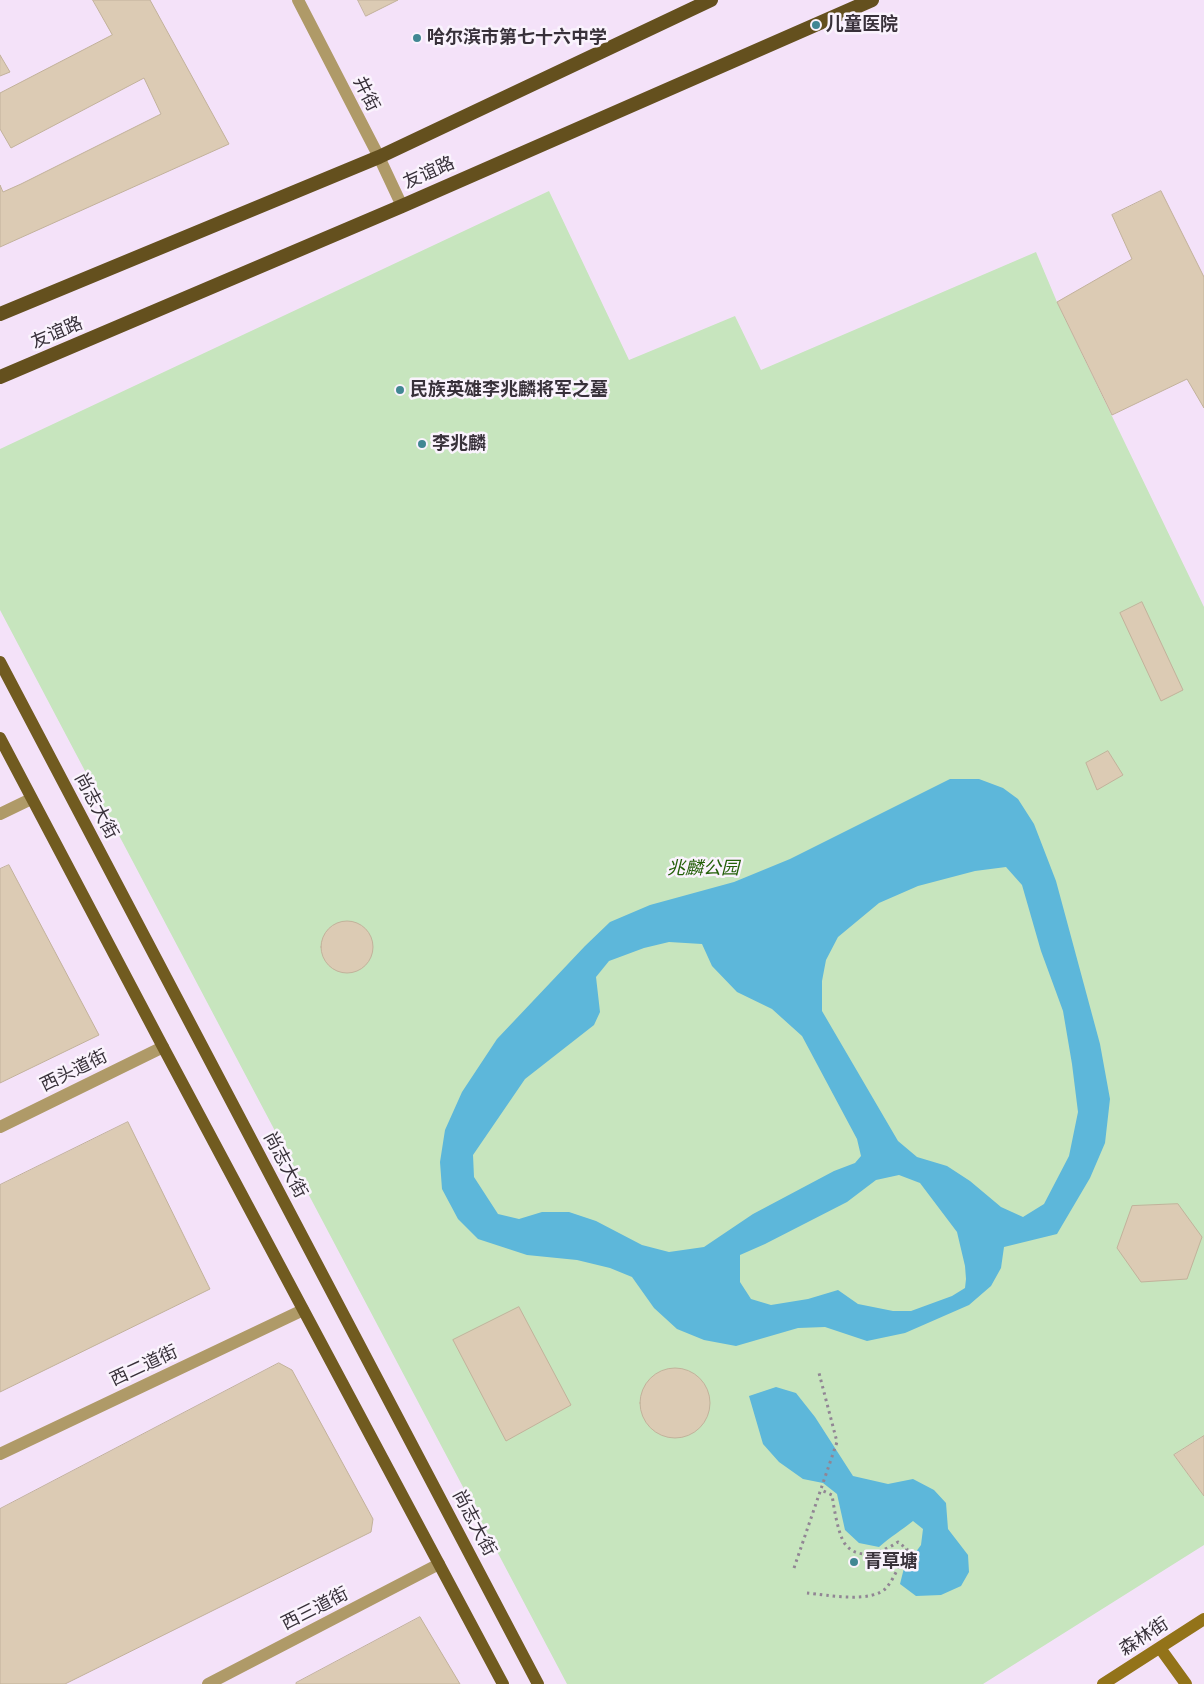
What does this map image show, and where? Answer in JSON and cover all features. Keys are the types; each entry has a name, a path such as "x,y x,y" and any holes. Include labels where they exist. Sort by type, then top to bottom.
{"highway":[{"name":"友谊路","path":"0,314 379,157 711,0"},
{"name":"友谊路","path":"0,377 402,206 872,0"}],"main road":[{"name":"尚志大街","path":"0,662 538,1684"},
{"path":"0,738 503,1684"},
{"name":"森林街","path":"1107,1683 1204,1620"},
{"path":"1160,1648 1186,1684"}],"street":[{"name":"井街","path":"298,0 379,157 402,206"},
{"path":"0,814 32,799"},
{"name":"西头道街","path":"0,1127 163,1047"},
{"name":"西二道街","path":"0,1454 303,1310"},
{"name":"西三道街","path":"208,1684 439,1564"}],"path":[{"path":"794,1568 837,1442 819,1373"},
{"path":"807,1594 849,1597 877,1596 887,1588 907,1549 898,1542 887,1549 866,1554 851,1550 844,1542 832,1495 821,1488"}],"green space":[{"name":"兆麟公园","path":"549,191 629,360 735,316 761,370 1036,252 1057,302 1204,607 1204,1436 1174,1455 1204,1496 1204,1545 983,1684 567,1684 0,610 0,449"}],"water":[{"path":"950,779 979,779 1003,788 1018,799 1034,824 1056,881 1100,1044 1110,1099 1105,1143 1090,1178 1057,1234 1004,1247 1001,1268 991,1286 969,1305 905,1333 867,1341 825,1327 798,1328 736,1346 704,1340 677,1329 654,1308 632,1277 610,1268 577,1260 527,1255 478,1239 458,1219 442,1189 440,1162 445,1130 462,1092 497,1039 610,922 650,905 734,882 790,859","holes":["1006,867 1022,885 1041,951 1063,1011 1078,1112 1069,1156 1044,1204 1023,1217 1001,1207 970,1181 947,1166 917,1157 898,1141 822,1011 822,981 826,960 838,937 879,903 918,886 975,871","669,942 702,944 712,966 737,992 772,1009 802,1036 857,1139 861,1156 855,1163 834,1171 753,1214 704,1247 669,1252 642,1245 596,1221 569,1212 542,1212 519,1219 498,1214 474,1177 473,1155 525,1079 594,1025 600,1012 596,977 609,961 644,948","899,1175 920,1183 957,1232 965,1266 965,1288 952,1296 911,1311 893,1311 858,1304 838,1290 808,1299 771,1305 751,1299 740,1282 740,1255 847,1202 876,1180"]},
{"name":"青草塘","path":"776,1387 796,1393 815,1417 853,1476 888,1484 913,1479 934,1490 946,1503 948,1529 968,1555 969,1572 961,1586 941,1595 916,1596 900,1584 904,1568 921,1545 923,1529 913,1521 879,1547 859,1543 845,1530 837,1494 823,1483 803,1479 779,1462 763,1444 749,1396"}],"building":[{"path":"93,0 150,0 229,144 0,247 0,185 3,192 161,114 144,78 11,148 0,129 0,93 112,35"},
{"path":"358,0 398,0 366,16"},
{"path":"0,55 10,72 0,76"},
{"path":"1161,191 1204,277 1204,408 1187,379 1112,415 1057,302 1132,259 1112,215"},
{"path":"1142,602 1183,690 1161,701 1120,613"},
{"path":"1108,751 1123,775 1097,790 1086,763"},
{"path":"9,865 99,1035 0,1083 0,869"},
{"path":"347,921 357,923 365,929 371,937 373,947 371,957 365,965 357,971 347,973 337,971 329,965 323,957 321,947 323,937 329,929 337,923"},
{"path":"128,1122 210,1289 0,1392 0,1185"},
{"path":"1178,1204 1202,1237 1187,1279 1141,1282 1117,1248 1132,1206"},
{"path":"519,1307 571,1405 506,1441 453,1340"},
{"path":"279,1363 292,1370 373,1519 371,1532 65,1684 0,1684 0,1509"},
{"path":"675,1368 688,1371 700,1378 707,1390 710,1403 707,1416 700,1428 688,1435 675,1438 662,1435 650,1428 643,1416 640,1403 643,1390 650,1378 662,1371"},
{"path":"1204,1436 1204,1496 1174,1455"},
{"path":"420,1617 460,1684 296,1684 296,1683"}],"place":[{"name":"儿童医院","path":"816,25"},
{"name":"哈尔滨市第七十六中学","path":"417,38"},
{"name":"民族英雄李兆麟将军之墓","path":"400,390"},
{"name":"李兆麟","path":"422,444"},
{"name":"青草塘","path":"854,1562"}]}
